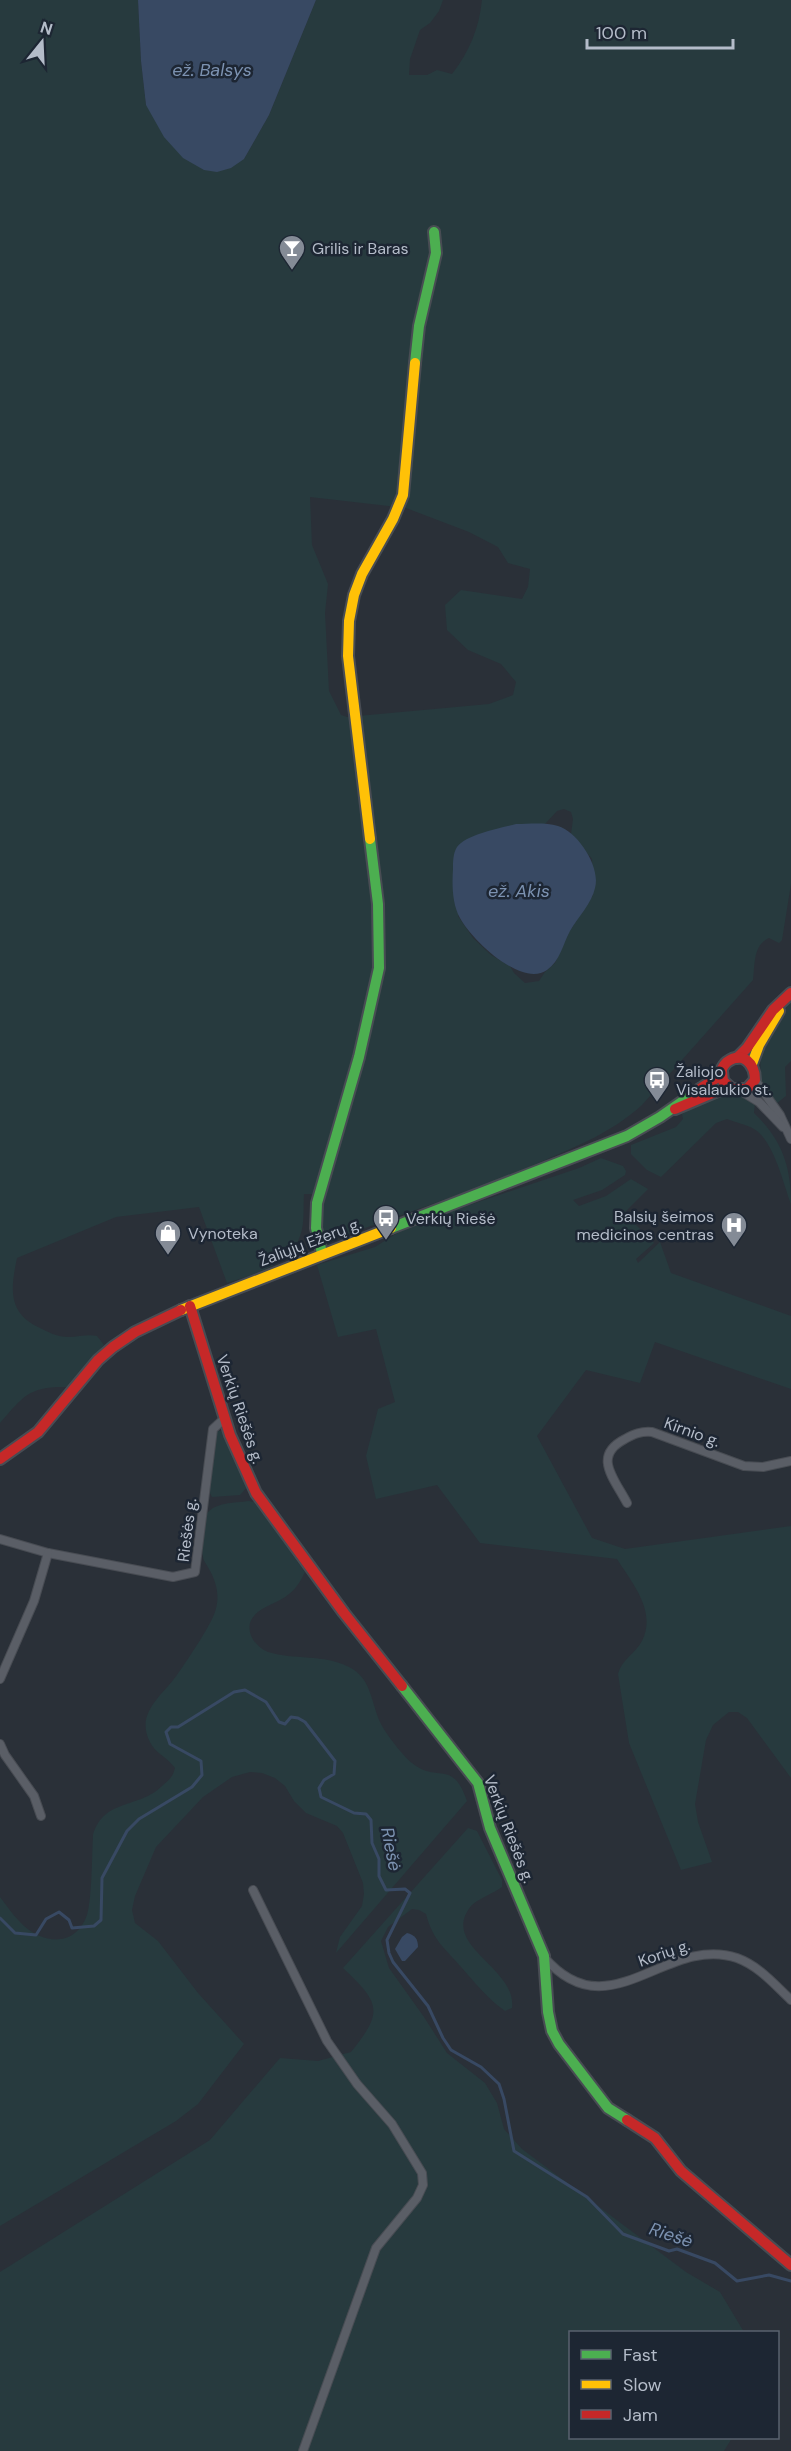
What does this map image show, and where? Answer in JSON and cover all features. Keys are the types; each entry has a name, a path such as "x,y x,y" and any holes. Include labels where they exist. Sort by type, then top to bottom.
{"street":[{"path":"322,1253 315,1231 314,1218 359,1058 378,968 378,904 348,656 349,621 358,585 397,514 403,495 419,326 436,253 434,232"},
{"path":"788,996 768,1016 747,1048 737,1058 729,1060 722,1071 723,1081 727,1087 741,1091 759,1102 790,1136"},
{"path":"741,1091 747,1089 754,1080 756,1075 752,1064 759,1045 788,996"},
{"path":"737,1058 752,1064"},
{"name":"Žaliųjų Ežerų g.","path":"670,1111 678,1102 716,1078 722,1071"},
{"path":"754,1080 780,1115 790,1136"},
{"name":"Žaliųjų Ežerų g.","path":"0,1459 38,1432 98,1360 135,1332 190,1306 322,1253 627,1137 670,1111 727,1087"},
{"name":"Verkių Riešės g.","path":"190,1306 225,1418 256,1493 344,1613 478,1783 490,1828 543,1956 545,1994 552,2031 569,2059 608,2108 655,2138 681,2171 791,2265"},
{"name":"Riešės g.","path":"0,1539 48,1553 173,1577 195,1572 213,1428 225,1418"},
{"name":"Kirnio g.","path":"627,1503 608,1464 607,1457 613,1445 641,1431 652,1432 755,1468 791,1461"},
{"path":"0,1679 34,1601 48,1553"},
{"path":"0,1744 34,1796 40,1816"},
{"path":"253,1890 327,2041 357,2084 393,2124 422,2173 423,2185 417,2199 376,2247 303,2451"},
{"name":"Korių g.","path":"543,1956 565,1978 582,1985 599,1987 620,1983 701,1954 720,1954 749,1964 765,1974 791,2000"}],"green space":[{"path":"0,0 138,0 146,105 244,159 269,115 316,0 443,0 439,11 430,23 420,30 410,59 409,75 427,75 437,70 452,74 472,40 482,0 791,0 791,884 782,940 779,943 769,938 760,945 757,950 753,980 631,1115 595,1137 518,1172 337,1238 331,1238 321,1232 318,1216 324,1194 304,1194 302,1231 288,1255 270,1267 227,1283 199,1207 116,1217 17,1258 13,1279 14,1298 16,1306 28,1321 60,1336 97,1336 104,1345 68,1387 45,1388 29,1394 15,1405 0,1423","holes":["310,497 406,508 469,532 498,547 508,563 530,569 528,587 522,599 461,590 445,605 447,630 468,650 501,664 516,682 513,695 489,704 347,717 341,715 329,691 325,613 328,584 312,545","564,809 571,812 573,819 571,834 592,859 593,895 569,932 555,963 539,981 525,983 510,966 491,955 473,938 458,916 516,824 545,824 557,811"]},
{"path":"791,1002 791,1061 785,1067 786,1096 776,1104 761,1084 760,1052 780,1014"},
{"path":"725,1092 746,1096 755,1102 754,1113 772,1133 783,1154 791,1190 791,1204 777,1163 761,1135 748,1126 727,1119 716,1123 661,1177 647,1170 631,1154 631,1145 676,1127 683,1119 682,1114 700,1100"},
{"path":"601,1158 623,1166 626,1171 625,1175 602,1190 573,1200 579,1206 606,1196 631,1179 648,1189 624,1213 654,1243 636,1259 638,1263 660,1242 671,1273 791,1316 791,1389 655,1342 640,1383 586,1370 537,1436 592,1538 625,1549 791,1526 791,1778 747,1718 738,1712 729,1712 713,1725 706,1740 695,1804 698,1822 712,1862 681,1870 629,1743 618,1674 622,1664 642,1641 646,1630 645,1608 635,1588 617,1559 480,1543 437,1485 376,1499 366,1456 378,1409 395,1402 376,1329 338,1337 317,1265 375,1247 410,1225 579,1168"},
{"path":"217,1431 223,1431 247,1487 240,1495 212,1497 209,1491"},
{"path":"254,1502 260,1509 305,1572 292,1592 262,1609 253,1618 249,1628 254,1640 268,1652 329,1660 357,1672 367,1685 381,1724 400,1751 421,1769 444,1774 456,1780 467,1801 336,1953 340,1937 362,1906 364,1894 363,1883 343,1833 337,1826 306,1813 294,1801 285,1786 275,1778 262,1773 250,1772 232,1777 203,1797 156,1847 135,1896 132,1910 135,1923 158,1941 198,1993 244,2044 198,2104 176,2121 0,2226 0,1897 21,1923 42,1937 60,1939 68,1937 82,1925 89,1908 93,1835 98,1823 114,1809 153,1793 169,1780 175,1768 152,1746 146,1732 146,1722 152,1706 186,1662 215,1612 216,1585 202,1552 206,1515 219,1505"},
{"path":"468,1828 477,1831 502,1880 502,1887 471,1906 464,1920 465,1933 471,1945 503,1980 510,1993 512,2008 505,2011 482,1991 440,1944 426,1914 419,1910 412,1909 388,1927 381,1941 389,1968 447,2053 485,2083 497,2103 504,2129 522,2149 686,2272 720,2292 743,2331 569,2331 569,2439 731,2439 724,2451 0,2451 0,2272 210,2140 280,2058 318,2061 351,2052 369,2026 373,2017 373,2008 364,1990 343,1968"}],"water":[{"name":"ež. Balsys","path":"138,0 316,0 269,115 244,159 231,168 217,172 204,170 183,158 164,137 146,105"},
{"name":"ež. Akis","path":"516,824 548,824 566,830 586,851 595,870 595,888 591,899 570,931 558,957 547,970 536,974 511,967 498,959 475,938 460,918 453,894 453,861 457,847 468,838"},
{"path":"407,1933 416,1938 418,1947 405,1961 402,1961 395,1949"}],"waterway":[{"name":"Riešė","path":"0,1918 15,1933 36,1935 46,1919 59,1912 69,1920 72,1928 94,1926 101,1920 102,1878 127,1831 139,1819 192,1787 202,1775 201,1761 170,1744 166,1732 234,1692 245,1690 266,1702 279,1722 285,1724 291,1717 305,1722 335,1761 334,1774 324,1780 319,1788 321,1797 354,1813 366,1814 371,1820 372,1843 379,1859 379,1876 386,1890 405,1889 410,1893 387,1940 389,1953 393,1962 428,2006 451,2050 481,2067 499,2084 514,2151 587,2197 623,2234 669,2251 677,2249 715,2263 737,2281 769,2275 791,2281"}],"traffic: fast":[{"path":"415,363 419,326 436,253 434,232"},
{"path":"322,1253 316,1228 317,1203 359,1057 379,968 378,904 370,839"},
{"path":"391,1228 627,1136 660,1117 700,1089"},
{"path":"402,1686 478,1783 490,1828 544,1956 548,2012 552,2031 559,2044 608,2108 627,2120"}],"traffic: slow":[{"path":"370,839 348,656 349,621 354,595 362,574 393,519 403,495 415,363"},
{"path":"752,1064 759,1045 779,1011"},
{"path":"181,1310 391,1228"}],"traffic: jam":[{"path":"737,1058 747,1048 773,1010 791,993"},
{"path":"700,1089 716,1078 727,1062 738,1058 747,1060 753,1069 755,1080 747,1089 732,1089 723,1081 722,1071"},
{"path":"675,1109 727,1087"},
{"path":"190,1306 230,1435 256,1493 344,1613 402,1686"},
{"path":"0,1459 38,1432 98,1360 113,1347 135,1332 181,1310"},
{"path":"627,2120 655,2138 681,2171 791,2265"}],"place":[{"name":"Grilis ir Baras","path":"292,271"},
{"name":"Žaliojo Visalaukio st.","path":"657,1103"},
{"name":"Verkių Riešė","path":"386,1241"},
{"name":"Balsių šeimos medicinos centras","path":"734,1248"},
{"name":"Vynoteka","path":"168,1256"}]}
